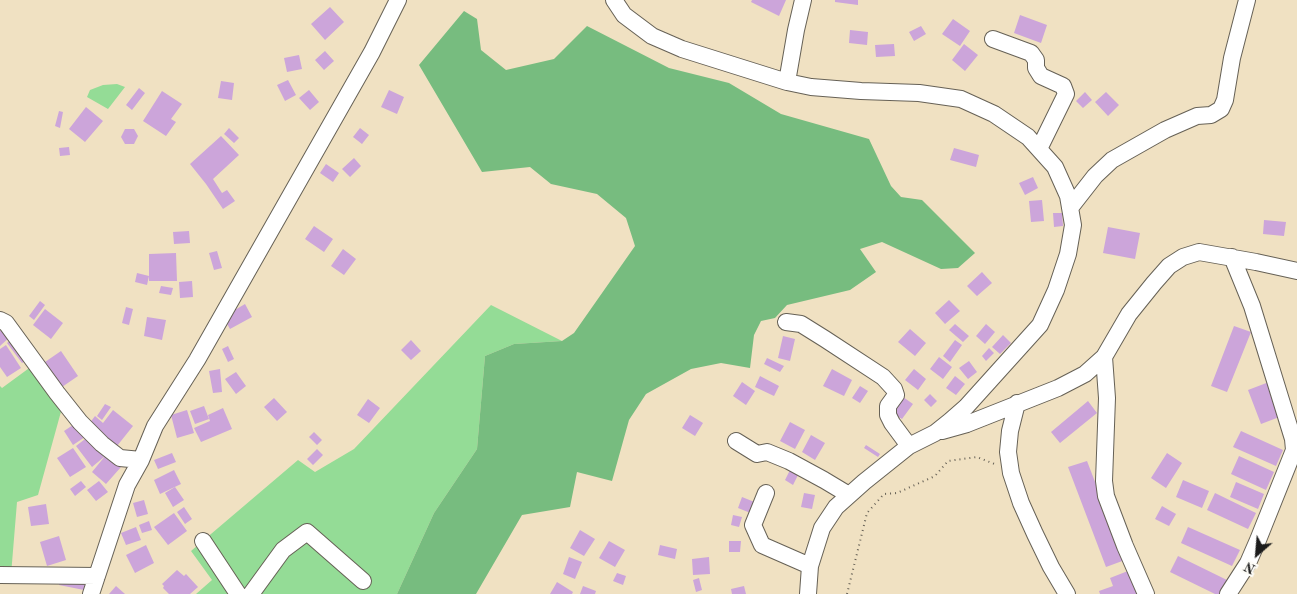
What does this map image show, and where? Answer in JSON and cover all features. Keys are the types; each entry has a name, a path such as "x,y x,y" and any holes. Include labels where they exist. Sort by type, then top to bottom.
{"street":[{"path":"91,594 127,485 141,460 155,426 201,352 372,52 398,0"},
{"path":"614,0 624,15 652,36 682,49 787,82 811,87 919,93 961,99 994,114 1028,138 1055,167 1068,196 1073,225 1068,254 1056,290 1040,324 966,407 950,422 935,433 909,446 864,482 836,508 822,528 810,566 808,594"},
{"path":"787,82 803,0"},
{"path":"1070,208 1095,176 1112,160 1165,130 1196,116 1211,115 1220,109 1225,100 1232,58 1247,0"},
{"path":"993,39 1031,53 1036,60 1036,68 1041,76 1063,86 1066,94 1039,149"},
{"path":"935,433 967,424 1058,388 1085,374 1104,357 1129,314 1169,266 1183,257 1199,252 1297,271"},
{"path":"1228,594 1248,563 1294,450 1293,439 1252,306 1232,258"},
{"path":"0,320 6,323 57,393 102,444 120,458 141,460"},
{"path":"786,322 801,324 883,377 894,389 896,395 888,406 888,414 892,423 909,446"},
{"path":"1104,357 1107,398 1104,466 1106,496 1146,594"},
{"path":"1017,403 1010,431 1008,452 1010,470 1034,534 1068,594"},
{"path":"736,441 757,454 767,452 789,461 849,495"},
{"path":"766,493 753,525 762,545 810,566"},
{"path":"251,594 283,550 307,532 364,581"},
{"path":"202,541 238,594"},
{"path":"0,575 97,576"}],"path":[{"path":"847,594 866,513 884,494 897,493 935,476 948,461 977,457 1010,470"}],"green space":[{"path":"464,11 477,19 481,50 506,70 554,59 587,26 669,68 729,83 781,114 869,139 891,186 901,197 922,200 975,253 958,268 941,269 882,242 860,249 876,272 850,290 787,305 775,318 761,321 754,335 750,368 721,363 691,369 646,394 629,420 612,481 577,472 570,507 522,515 476,594 397,594 434,513 477,449 485,356 514,344 562,341 574,333 635,246 626,218 597,194 551,184 530,167 482,172 419,65"},
{"path":"117,84 125,87 108,109 87,97 90,90 103,85"},
{"path":"491,305 562,341 514,344 485,356 477,449 434,513 397,594 196,594 212,580 191,551 298,460 315,472 354,449"},
{"path":"32,366 62,408 38,495 17,502 11,575 0,575 0,386 2,388"}],"building":[{"path":"752,0 786,0 779,16 751,2"},
{"path":"835,0 858,0 858,5 835,2"},
{"path":"330,7 344,22 325,40 311,24"},
{"path":"1020,15 1047,25 1041,43 1014,33"},
{"path":"953,19 970,31 960,46 942,34"},
{"path":"921,26 926,34 914,41 909,32"},
{"path":"850,30 868,32 867,45 849,43"},
{"path":"894,44 895,56 876,57 875,45"},
{"path":"964,44 978,55 965,71 952,60"},
{"path":"325,51 334,61 324,70 315,60"},
{"path":"299,55 302,69 287,72 284,58"},
{"path":"288,80 296,95 285,101 277,85"},
{"path":"221,81 234,83 232,100 218,98"},
{"path":"139,88 145,93 132,110 126,105"},
{"path":"309,90 319,102 310,110 299,98"},
{"path":"389,90 404,97 397,114 381,107"},
{"path":"162,91 182,104 171,119 176,122 166,136 143,121"},
{"path":"1085,92 1092,100 1083,108 1076,101"},
{"path":"1106,92 1119,105 1108,116 1095,102"},
{"path":"86,107 103,121 85,142 69,129"},
{"path":"59,111 63,112 60,128 55,126"},
{"path":"229,128 239,138 234,143 224,134"},
{"path":"360,128 369,135 362,144 353,137"},
{"path":"125,129 134,129 138,136 134,144 125,144 121,137"},
{"path":"221,136 239,155 213,179 222,193 227,190 235,201 223,209 190,164"},
{"path":"69,147 70,155 60,156 59,148"},
{"path":"954,148 979,155 976,167 950,160"},
{"path":"354,158 361,166 350,177 342,169"},
{"path":"326,164 339,173 333,182 320,173"},
{"path":"1033,177 1038,188 1025,195 1019,183"},
{"path":"1042,200 1044,221 1031,222 1029,201"},
{"path":"1053,213 1062,213 1063,226 1054,227"},
{"path":"1264,220 1286,222 1284,236 1263,234"},
{"path":"314,226 333,239 324,252 305,239"},
{"path":"1108,227 1140,233 1135,259 1103,253"},
{"path":"189,231 190,243 174,244 173,232"},
{"path":"343,249 356,259 344,275 331,266"},
{"path":"217,251 222,268 214,270 209,253"},
{"path":"176,253 177,281 149,281 149,254"},
{"path":"982,272 992,283 977,296 967,286"},
{"path":"137,273 149,276 147,285 135,282"},
{"path":"192,281 193,297 180,298 179,282"},
{"path":"161,286 173,288 171,295 159,293"},
{"path":"949,300 960,311 945,324 935,313"},
{"path":"40,301 45,305 34,320 29,316"},
{"path":"245,304 252,317 230,329 223,317"},
{"path":"126,307 133,309 129,325 122,323"},
{"path":"45,309 63,323 51,339 33,325"},
{"path":"147,317 166,320 162,340 144,336"},
{"path":"955,324 969,336 963,342 949,330"},
{"path":"986,324 995,332 985,344 976,336"},
{"path":"1234,326 1251,332 1227,392 1211,386"},
{"path":"4,327 12,335 0,346 0,331"},
{"path":"910,329 926,343 915,356 898,342"},
{"path":"1003,335 1011,343 1000,354 992,347"},
{"path":"783,336 795,339 790,361 778,358"},
{"path":"13,338 29,359 22,363 7,343"},
{"path":"411,340 421,351 411,360 401,350"},
{"path":"955,340 962,345 950,362 943,356"},
{"path":"6,345 21,368 7,377 0,367 0,349"},
{"path":"228,346 234,359 228,362 222,349"},
{"path":"989,348 994,353 986,361 982,356"},
{"path":"61,351 78,376 62,387 45,362"},
{"path":"939,357 952,367 943,379 930,369"},
{"path":"767,358 784,366 780,372 764,364"},
{"path":"969,361 977,372 968,379 959,368"},
{"path":"220,369 222,392 213,393 209,371"},
{"path":"832,369 852,380 844,396 823,386"},
{"path":"914,369 926,379 918,390 905,380"},
{"path":"236,372 246,386 236,394 225,379"},
{"path":"760,376 779,386 774,396 755,387"},
{"path":"955,376 965,384 956,395 946,388"},
{"path":"742,382 755,391 746,405 733,396"},
{"path":"1269,382 1282,416 1261,424 1248,390"},
{"path":"860,386 868,391 860,403 852,398"},
{"path":"930,394 937,401 931,407 924,400"},
{"path":"903,397 913,404 902,419 892,413"},
{"path":"274,398 287,412 277,421 264,407"},
{"path":"368,399 380,408 369,423 357,415"},
{"path":"1088,401 1097,413 1060,443 1051,432"},
{"path":"105,404 111,407 102,420 97,416"},
{"path":"204,406 209,419 195,424 190,411"},
{"path":"223,408 232,429 201,442 194,428 210,421 208,415"},
{"path":"113,410 133,426 117,446 89,424 95,416 103,423"},
{"path":"187,410 194,433 177,438 171,415"},
{"path":"690,415 703,423 695,436 682,428"},
{"path":"790,422 805,430 795,449 780,441"},
{"path":"76,423 85,437 73,445 64,431"},
{"path":"1241,431 1283,450 1276,466 1233,447"},
{"path":"314,432 322,440 317,445 309,437"},
{"path":"811,435 825,443 815,460 802,452"},
{"path":"89,436 104,457 92,467 76,446"},
{"path":"866,445 880,454 878,457 864,448"},
{"path":"73,448 86,467 70,477 57,458"},
{"path":"317,449 323,455 313,465 307,459"},
{"path":"172,453 176,462 158,469 154,460"},
{"path":"1167,453 1182,463 1166,488 1151,478"},
{"path":"106,455 121,467 106,484 92,472"},
{"path":"1239,456 1274,472 1266,490 1231,474"},
{"path":"1087,461 1125,560 1106,567 1068,467"},
{"path":"792,466 800,471 793,485 785,480"},
{"path":"174,470 181,484 160,494 154,480"},
{"path":"1183,480 1209,491 1202,508 1176,497"},
{"path":"81,481 86,487 75,496 70,489"},
{"path":"99,481 108,492 96,501 87,490"},
{"path":"1236,482 1264,494 1258,509 1230,497"},
{"path":"175,487 184,500 173,507 165,493"},
{"path":"804,493 815,495 812,509 801,507"},
{"path":"1215,493 1256,513 1248,529 1207,510"},
{"path":"742,497 757,503 753,514 738,508"},
{"path":"144,500 148,514 137,517 133,503"},
{"path":"46,504 49,524 31,526 28,507"},
{"path":"1162,506 1176,514 1169,526 1155,519"},
{"path":"184,507 192,519 185,524 177,512"},
{"path":"174,513 187,531 168,545 154,527"},
{"path":"733,515 742,517 739,527 731,525"},
{"path":"149,521 152,530 142,533 139,525"},
{"path":"136,527 141,540 126,545 121,533"},
{"path":"1188,527 1240,550 1232,566 1181,543"},
{"path":"580,530 595,539 584,556 570,548"},
{"path":"59,536 66,560 47,566 40,542"},
{"path":"609,541 625,550 615,567 599,558"},
{"path":"729,541 741,541 740,552 729,552"},
{"path":"146,545 154,563 135,573 126,555"},
{"path":"660,545 677,549 675,559 658,555"},
{"path":"1178,556 1229,581 1223,594 1215,594 1170,572"},
{"path":"569,557 582,562 575,579 563,574"},
{"path":"709,557 710,574 693,575 692,559"},
{"path":"1133,569 1142,594 1100,594 1099,591 1113,586 1110,578"},
{"path":"177,570 184,576 186,574 198,587 190,594 169,594 163,588 162,584"},
{"path":"617,573 626,576 623,585 613,581"},
{"path":"61,575 86,580 84,590 59,585"},
{"path":"699,578 702,590 696,592 693,580"},
{"path":"557,582 573,592 572,594 550,594"},
{"path":"116,586 125,594 109,594"},
{"path":"583,586 596,591 595,594 580,594"},
{"path":"744,586 746,594 732,594 731,589"}]}
